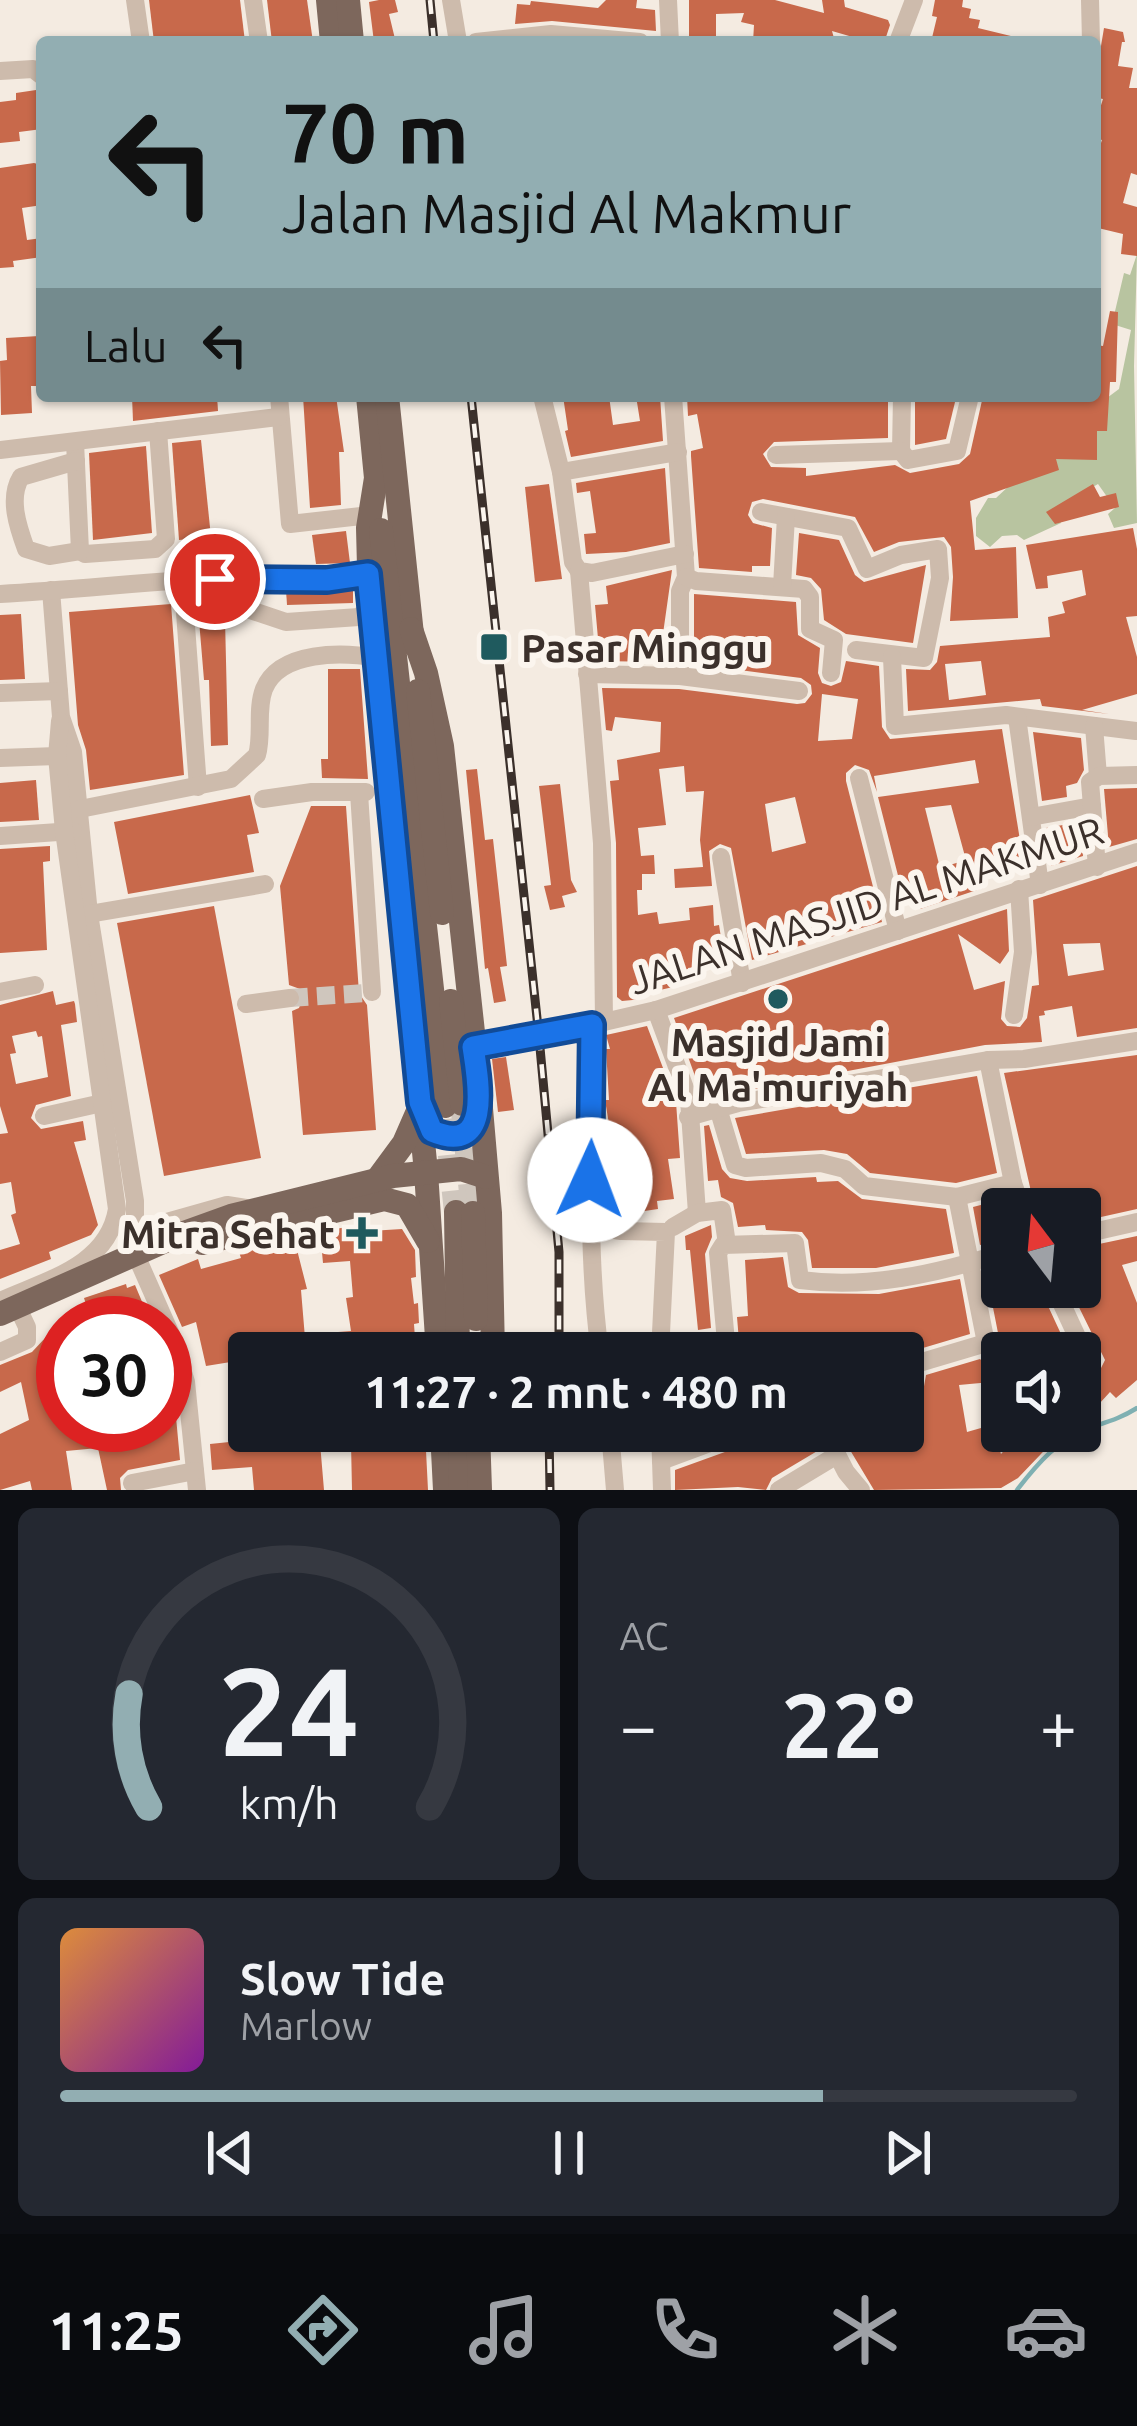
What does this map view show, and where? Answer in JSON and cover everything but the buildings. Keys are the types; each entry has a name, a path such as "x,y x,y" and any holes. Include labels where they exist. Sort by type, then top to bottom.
{"main road":[{"path":"328,0 331,36"},
{"path":"348,0 351,36"},
{"path":"369,402 452,1102"},
{"path":"388,402 452,1102"},
{"path":"376,478 365,612 390,791 409,990 486,1177 492,1332"},
{"path":"411,629 440,727 473,1047 426,1172 436,1332"},
{"path":"376,1181 409,1134 452,1102"},
{"path":"136,1249 229,1234 376,1181 461,1169 486,1177"},
{"path":"319,1203 396,1200 412,1211 432,1249"},
{"path":"8,1313 136,1249 250,1211 288,1210"},
{"path":"459,1332 464,1213 474,1332"},
{"path":"443,1452 445,1490"},
{"path":"460,1452 460,1490"},
{"path":"479,1452 480,1490"},
{"path":"495,1452 496,1490"}],"street":[{"path":"135,0 141,36"},
{"path":"254,0 258,36"},
{"path":"451,0 457,36"},
{"path":"668,0 670,36"},
{"path":"900,36 914,0"},
{"path":"1090,0 1090,36"},
{"path":"532,36 573,36"},
{"path":"0,70 36,71"},
{"path":"279,402 299,523 370,515"},
{"path":"544,402 561,472 573,562 579,571 602,843 587,1226 598,1332"},
{"path":"674,402 686,577 680,591 680,676"},
{"path":"902,402 901,451 908,460 957,451 969,402"},
{"path":"165,544 154,549 49,556 26,549 14,488 21,477 76,451 158,431 278,417"},
{"path":"158,431 167,582"},
{"path":"0,450 76,451"},
{"path":"76,451 86,586"},
{"path":"776,455 901,451"},
{"path":"561,472 678,452"},
{"path":"761,512 848,528 867,568 901,555 938,549 940,578 926,656 892,657 856,650"},
{"path":"782,586 786,517"},
{"path":"579,571 592,573 685,554"},
{"path":"0,594 263,576 327,580 368,574"},
{"path":"686,577 804,589 810,629 834,640 831,673"},
{"path":"0,1352 27,1340 8,1313 96,1254 114,1228 117,1209 73,831 80,809 73,752 62,717 51,590"},
{"path":"198,787 184,599 244,608 286,622 365,612"},
{"path":"80,809 231,778 251,763 260,745 263,690 289,664 306,658 370,657"},
{"path":"892,657 895,726 1017,716 1136,731"},
{"path":"587,674 680,676 799,691"},
{"path":"0,693 59,691"},
{"path":"1017,716 1040,885"},
{"path":"62,717 57,756 89,914 135,1201 136,1249 186,1382 196,1481 132,1483"},
{"path":"1094,726 1098,776"},
{"path":"0,758 57,756"},
{"path":"1097,867 1090,782 1098,776 1137,775"},
{"path":"859,778 898,931"},
{"path":"268,799 312,792 390,791"},
{"path":"359,793 369,992 409,990"},
{"path":"1031,817 1092,806"},
{"path":"0,836 73,831"},
{"name":"JALAN MASJID AL MAKMUR","path":"473,1047 656,1010 1137,852"},
{"path":"722,856 742,983"},
{"path":"89,914 265,884"},
{"path":"1014,1015 1023,952 1019,889"},
{"path":"0,992 35,985"},
{"path":"250,1003 287,999"},
{"path":"656,1010 684,1082 697,1213"},
{"path":"688,1118 718,1108 988,1060 1137,1041"},
{"path":"988,1060 1014,1188"},
{"path":"44,1116 102,1103"},
{"path":"718,1108 735,1165 746,1168 821,1163 845,1169 864,1186 956,1197 1013,1184"},
{"path":"956,1197 984,1332"},
{"path":"673,1227 697,1213 722,1210 727,1244"},
{"path":"1101,1230 1137,1222"},
{"path":"587,1226 666,1232 661,1332"},
{"path":"725,1332 718,1253 727,1244 795,1243 801,1281 895,1280 981,1260"},
{"path":"924,1361 981,1344"},
{"path":"612,1452 615,1490"},
{"path":"661,1452 662,1490"},
{"path":"662,1460 684,1452"},
{"path":"779,1490 820,1452"},
{"path":"841,1452 861,1490"}],"green space":[{"path":"1137,254 1137,523 1114,528 1108,514 1115,508 1098,484 1071,500 1059,516 1061,523 1024,540 1017,535 1002,536 990,547 976,536 976,518 988,498 996,498 1119,389 1131,330 1112,324 1124,273 1130,275"}],"waterway":[{"path":"1017,1490 1069,1438 1137,1408"}],"tunnel":[{"path":"290,998 367,993"},
{"path":"463,1112 473,1213"},
{"path":"446,1119 456,1212"}],"railway":[{"path":"430,0 433,36"},
{"path":"472,402 539,1037 559,1252 559,1332"},
{"path":"549,1452 550,1490"}],"place":[{"name":"Pasar Minggu","path":"494,647"},
{"name":"Masjid Jami Al Ma'muriyah","path":"778,999"},
{"name":"Mitra Sehat","path":"362,1233"}],"route":[{"path":"215,579 327,580 368,574 425,1118 437,1134 451,1136 470,1129 480,1097 473,1047 592,1025 590,1180"}]}
